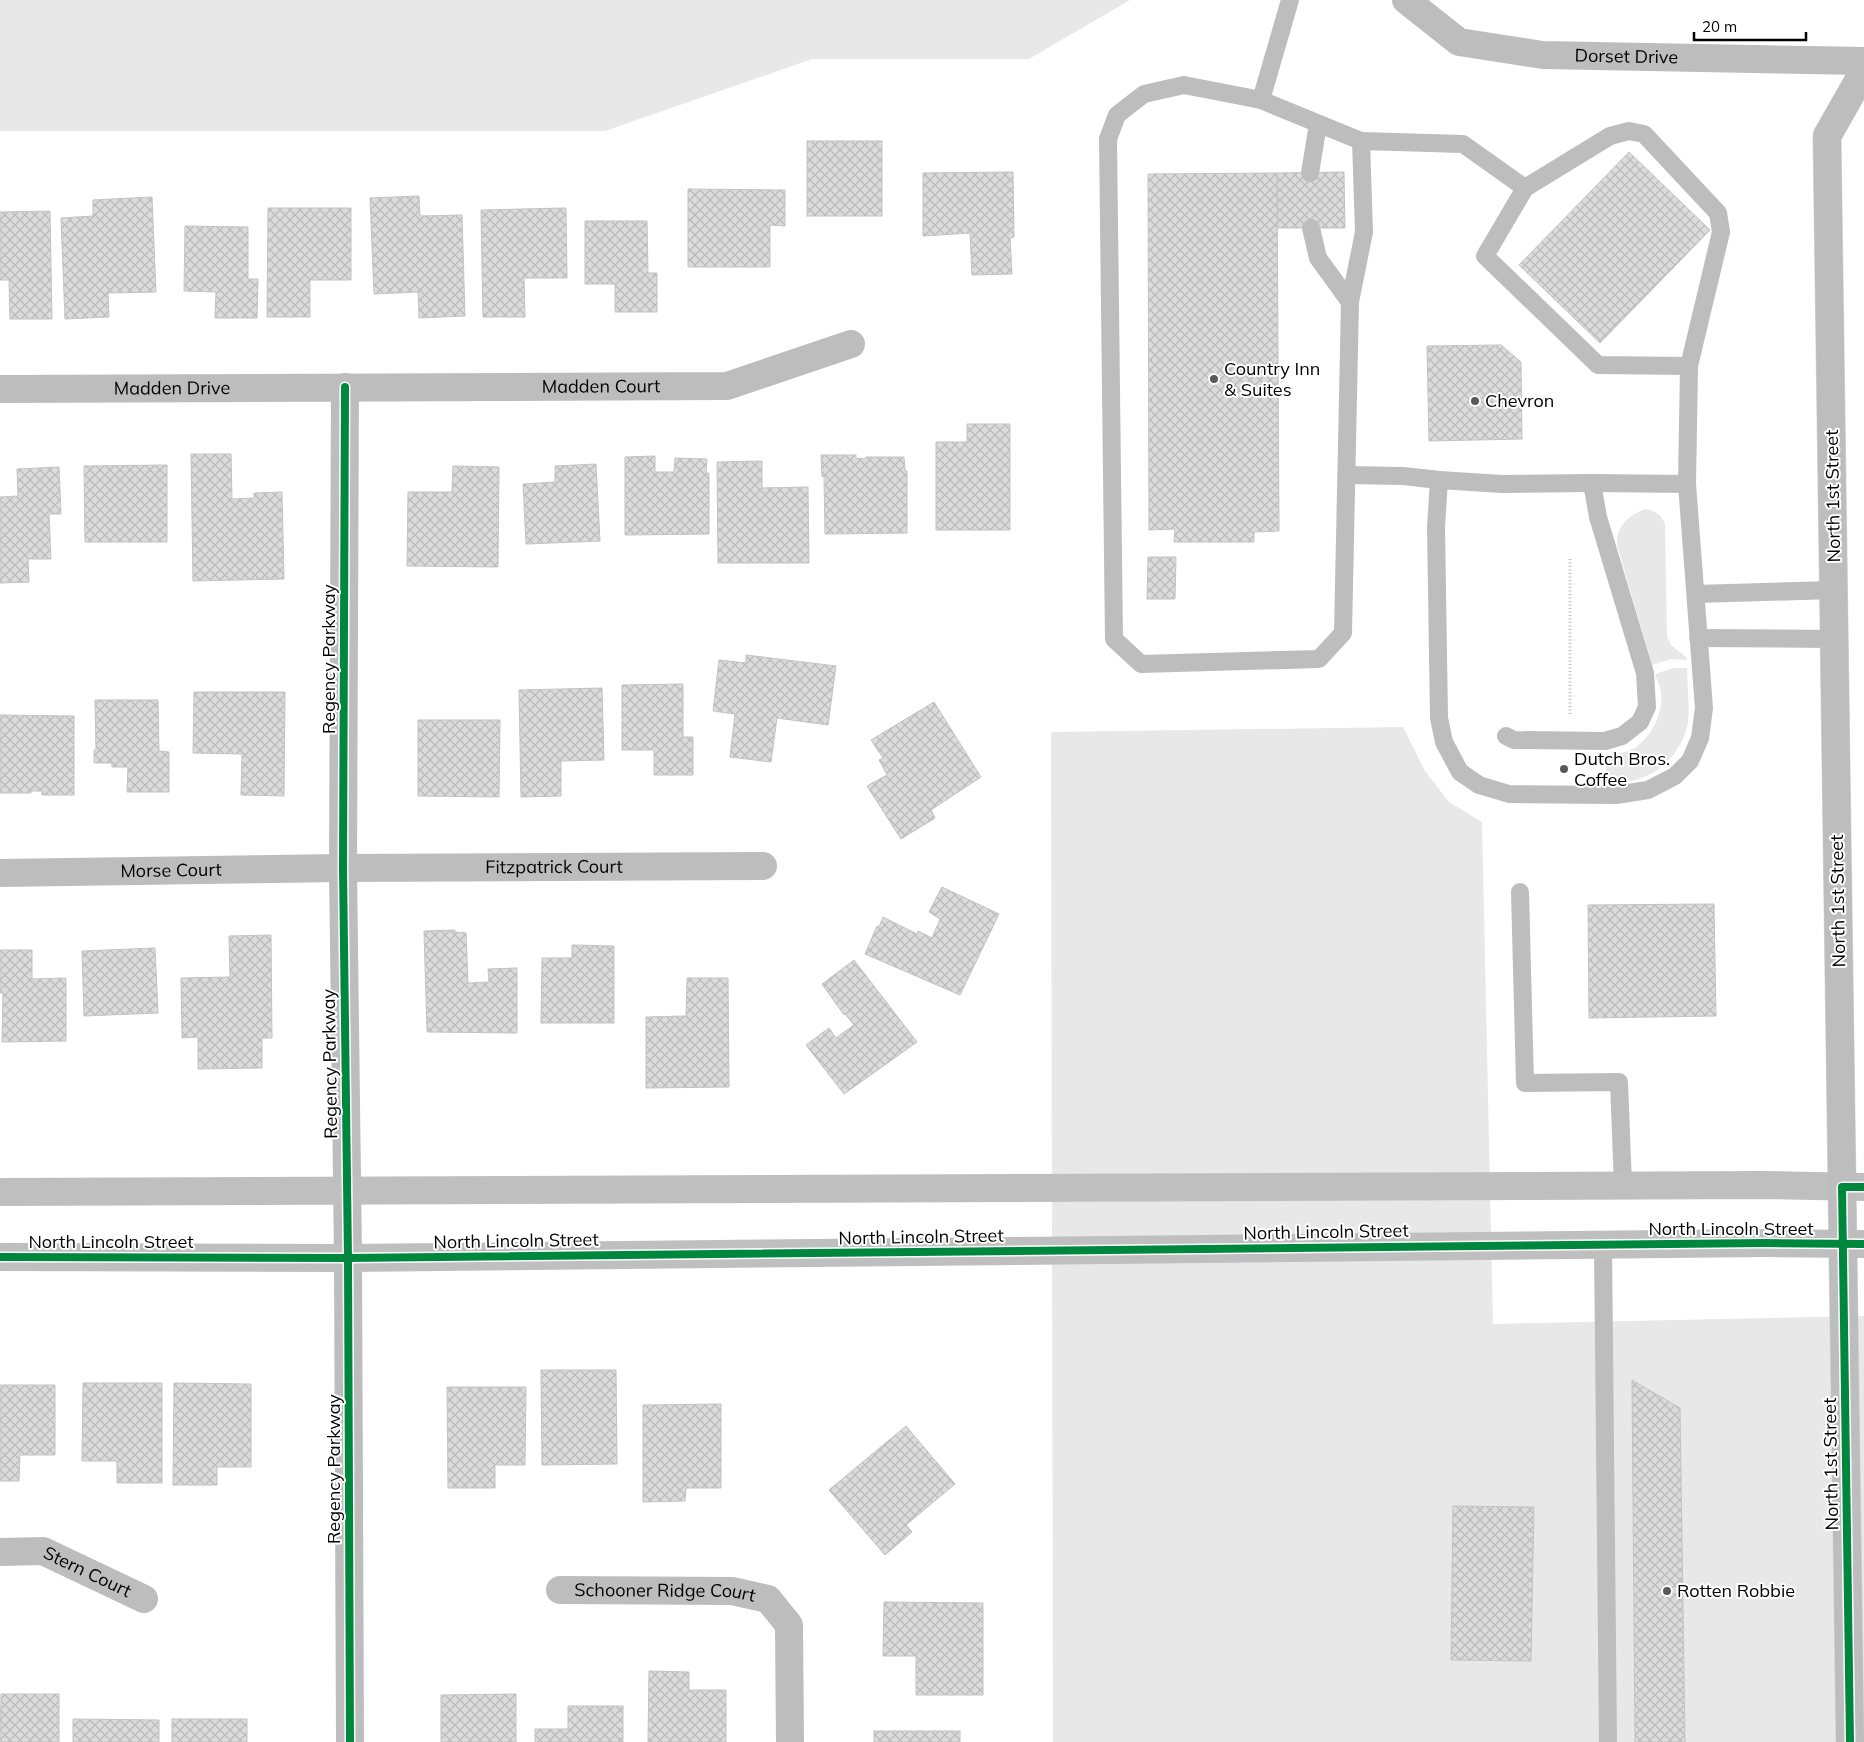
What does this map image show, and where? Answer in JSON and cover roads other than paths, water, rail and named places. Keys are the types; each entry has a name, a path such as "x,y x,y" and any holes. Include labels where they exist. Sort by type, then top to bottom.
{"street":[{"name":"Dorset Drive","path":"1406,0 1459,42 1543,55 1864,62"},
{"name":"North 1st Street","path":"1850,1742 1853,1186 1835,639 1827,136 1864,71"},
{"name":"Madden Court","path":"345,387 728,386 851,344"},
{"name":"Madden Drive","path":"0,389 345,387"},
{"name":"Regency Parkway","path":"345,387 343,868 348,1258 350,1742"},
{"name":"Fitzpatrick Court","path":"343,868 763,866"},
{"name":"Morse Court","path":"0,872 343,868"},
{"path":"0,1192 1853,1186"},
{"name":"North Lincoln Street","path":"0,1257 348,1258 1603,1244 1853,1244"},
{"name":"Stern Court","path":"0,1552 43,1552 144,1598"},
{"name":"Schooner Ridge Court","path":"560,1590 732,1591 768,1599 789,1625 790,1742"}],"lane":[{"path":"1261,100 1290,0"},
{"path":"1361,140 1364,232 1350,302 1343,633 1319,659 1141,664 1114,639 1108,139 1117,115 1144,94 1184,85 1261,100 1361,140 1463,144 1525,188"},
{"path":"1310,173 1318,124"},
{"path":"1438,480 1436,527 1439,718 1444,742 1460,772 1479,786 1509,794 1616,795 1648,790 1675,776 1690,760 1700,738 1704,708 1686,484 1689,366 1720,232 1718,213 1644,134 1629,131 1610,136 1525,188 1485,256 1598,365 1689,366"},
{"path":"1311,228 1318,258 1350,302"},
{"path":"1347,475 1403,476 1502,484 1592,482 1686,484"},
{"path":"1506,736 1514,740 1601,741 1622,736 1640,722 1647,708 1645,673 1598,517 1592,482"},
{"path":"1696,594 1834,590"},
{"path":"1698,638 1835,639"},
{"path":"1520,892 1525,1083 1619,1082 1622,1186"},
{"path":"1603,1244 1608,1742"}],"place":[{"name":"Country Inn & Suites","path":"1214,379"},
{"name":"Chevron","path":"1475,401"},
{"name":"Dutch Bros. Coffee","path":"1564,769"},
{"name":"Rotten Robbie","path":"1667,1591"}]}
